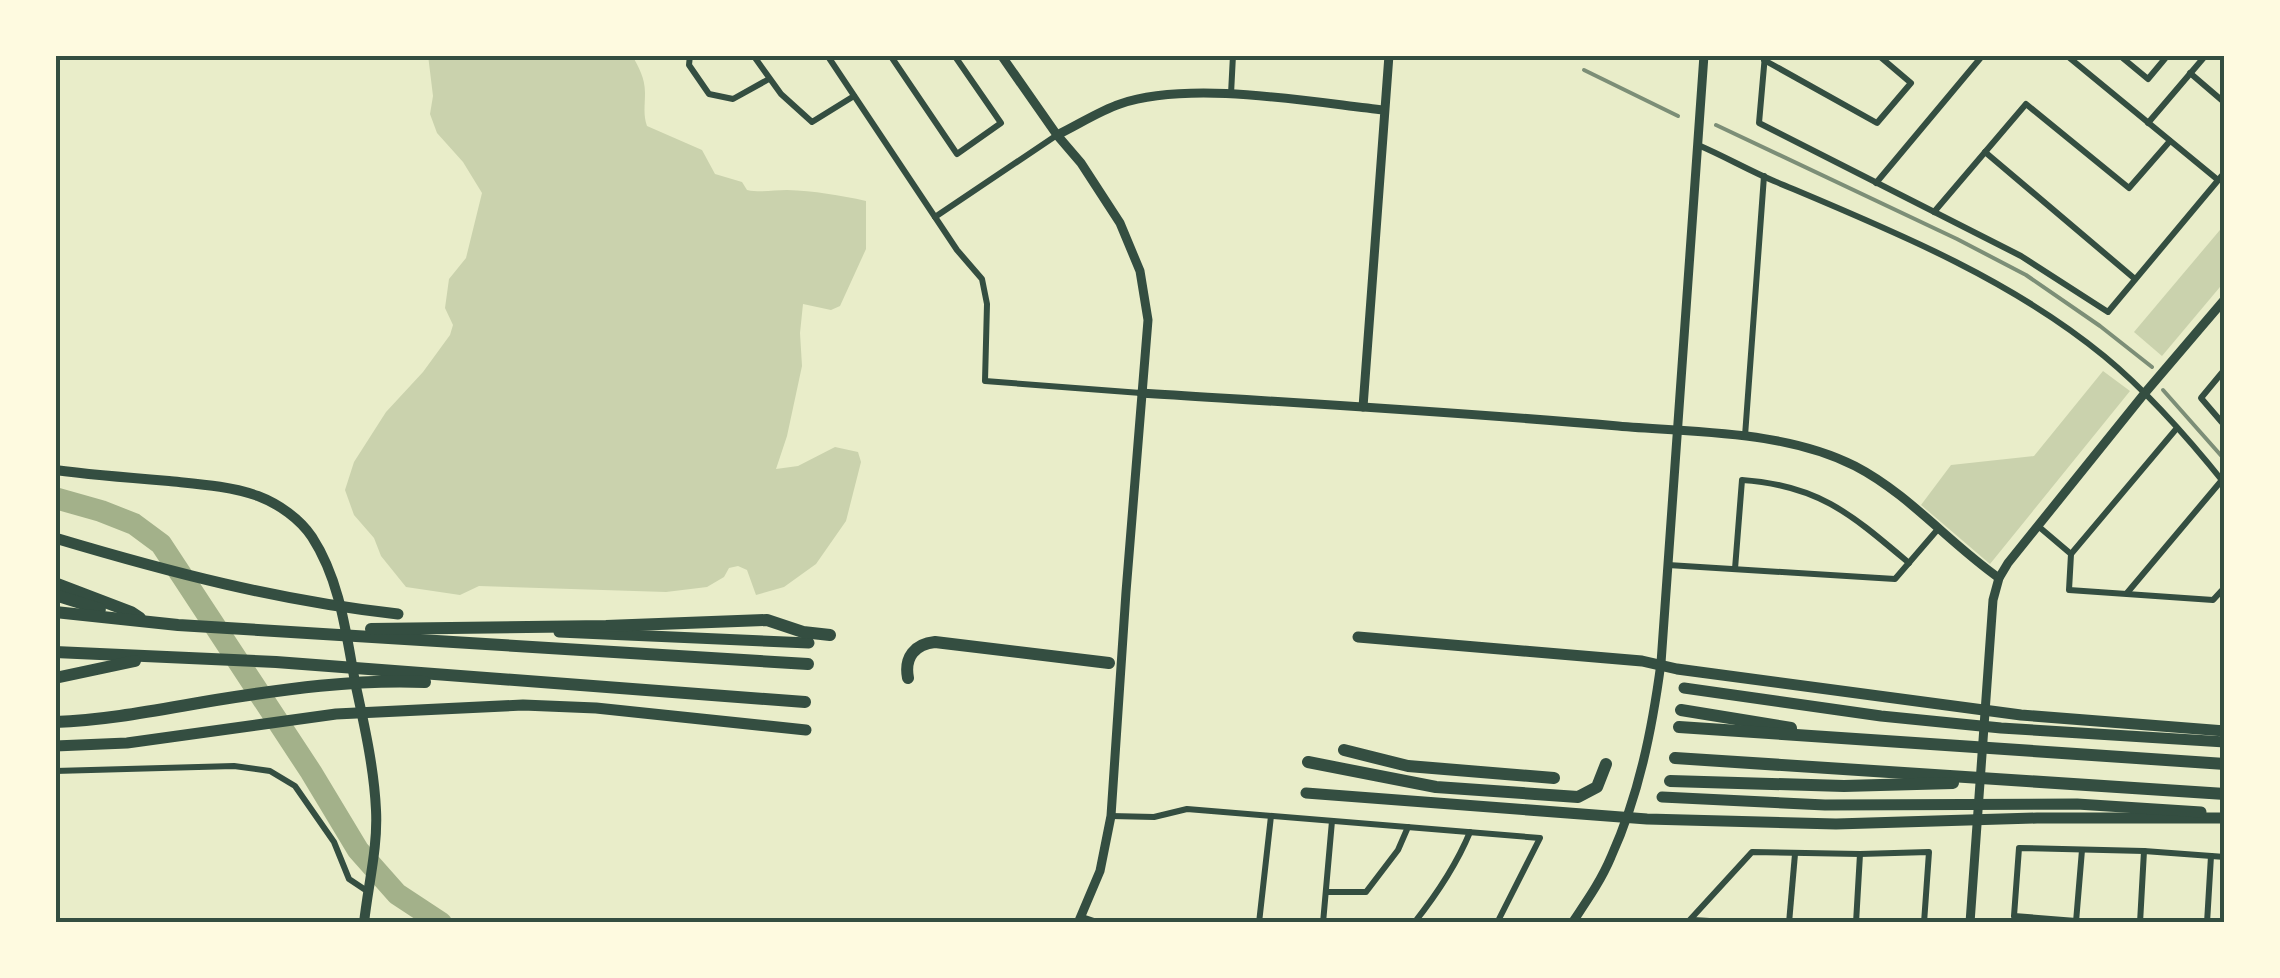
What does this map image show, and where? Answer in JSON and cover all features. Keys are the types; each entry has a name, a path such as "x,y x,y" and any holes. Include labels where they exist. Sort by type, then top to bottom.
{"highway":[{"path":"55,538 256,593 398,614"},
{"path":"55,583 131,612 146,622"},
{"path":"55,595 118,618"},
{"path":"55,612 178,625 808,664"},
{"path":"284,631 767,620 803,632 830,635"},
{"path":"525,631 809,643"},
{"path":"1358,638 1677,668 2022,715 2225,732"},
{"path":"908,678 912,652 935,642 1109,663"},
{"path":"55,652 188,657 805,702"},
{"path":"55,678 168,656"},
{"path":"55,722 372,682 615,689"},
{"path":"1684,688 1880,716 2225,742"},
{"path":"55,746 126,742 362,712 523,705 806,730"},
{"path":"1681,710 1872,742"},
{"path":"1679,728 2225,764"},
{"path":"1344,750 1408,766 1554,778"},
{"path":"1674,758 2225,794"},
{"path":"1308,762 1436,786 1578,796 1597,787 1606,764"},
{"path":"1670,781 1844,786 2035,781"},
{"path":"1306,793 1627,818 1836,824 2225,816"},
{"path":"1662,797 1825,806 2077,804 2225,816"}],"main road":[{"path":"55,470 240,490 295,518 309,533 328,568 340,608 362,712 376,809 364,923"}],"street":[{"path":"690,55 690,65 709,94 733,100 769,79"},
{"path":"753,55 780,94 812,122 854,96"},
{"path":"827,55 957,250 982,279 988,304 986,380 1745,436 1814,450 1854,466 1890,488 1999,578"},
{"path":"890,55 957,154 1001,123 954,55"},
{"path":"1002,55 1120,222 1140,271 1148,320 1111,816 1100,870 1080,920 1100,923"},
{"path":"1231,94 1233,55"},
{"path":"1364,407 1388,55"},
{"path":"1572,923 1603,873 1627,818 1646,754 1661,668 1704,55"},
{"path":"1878,55 1911,82 1878,123 1764,58 1759,124 2021,256 2108,312 2225,172"},
{"path":"1967,55 1976,63"},
{"path":"1876,183 1983,55"},
{"path":"2066,55 2218,180"},
{"path":"2119,55 2148,79 2168,55"},
{"path":"2148,123 2206,55"},
{"path":"2190,73 2225,102"},
{"path":"935,217 1057,135 1120,104 1178,94 1231,94 1384,110"},
{"path":"1934,212 2026,104 2128,188 2170,141"},
{"path":"1697,141 1764,176 1981,275 2043,312 2147,390 2224,482 2126,594"},
{"path":"1985,152 2135,279"},
{"path":"1745,436 1764,176"},
{"path":"1970,923 1993,600 1999,578 2147,390 2225,300"},
{"path":"2225,368 2201,398 2225,426"},
{"path":"2177,428 2071,554 2069,590 2213,600 2225,587"},
{"path":"1735,569 1742,480 1764,481 1828,500 1909,563"},
{"path":"2037,526 2071,554"},
{"path":"1667,565 1895,579 1938,529"},
{"path":"55,772 234,766 270,771 294,786 334,842 349,879 368,886"},
{"path":"1111,816 1154,818 1187,809 1540,838 1498,923"},
{"path":"1260,923 1271,816"},
{"path":"1323,923 1332,821"},
{"path":"1326,892 1366,892 1398,850 1408,827"},
{"path":"1414,923 1458,862 1470,832"},
{"path":"2082,849 2076,922 2014,916 2020,848 2082,849 2144,851 2225,857"},
{"path":"2140,923 2144,851"},
{"path":"1690,922 1752,852 1928,852 1924,923"},
{"path":"1790,923 1795,854"},
{"path":"1856,923 1860,854"},
{"path":"2207,923 2211,856"},
{"path":"1690,922 1742,923"}],"green space":[{"path":"428,55 632,55 644,83 647,126 702,150 715,174 742,182 747,190 807,191 866,201 866,249 840,306 831,310 803,304 802,366 776,469 798,466 835,447 858,452 861,462 846,521 816,564 784,587 756,595 747,570 738,566 729,568 724,577 707,587 666,592 479,586 460,595 406,587 381,556 374,538 354,515 345,490 354,462 386,412 450,335 453,325 445,308 449,279 466,258 482,193 463,162 437,133 430,114 433,96"},
{"path":"2225,224 2225,281 2162,356 2134,332"},
{"path":"2103,371 2130,391 1990,564 1921,505 1951,465 2034,456"}],"waterway":[{"path":"55,498 134,524 161,544 358,850 397,894 441,923"}],"railway":[{"path":"1584,70 1678,116"},
{"path":"1716,125 2026,275 2152,367"},
{"path":"2163,390 2225,460"}]}
